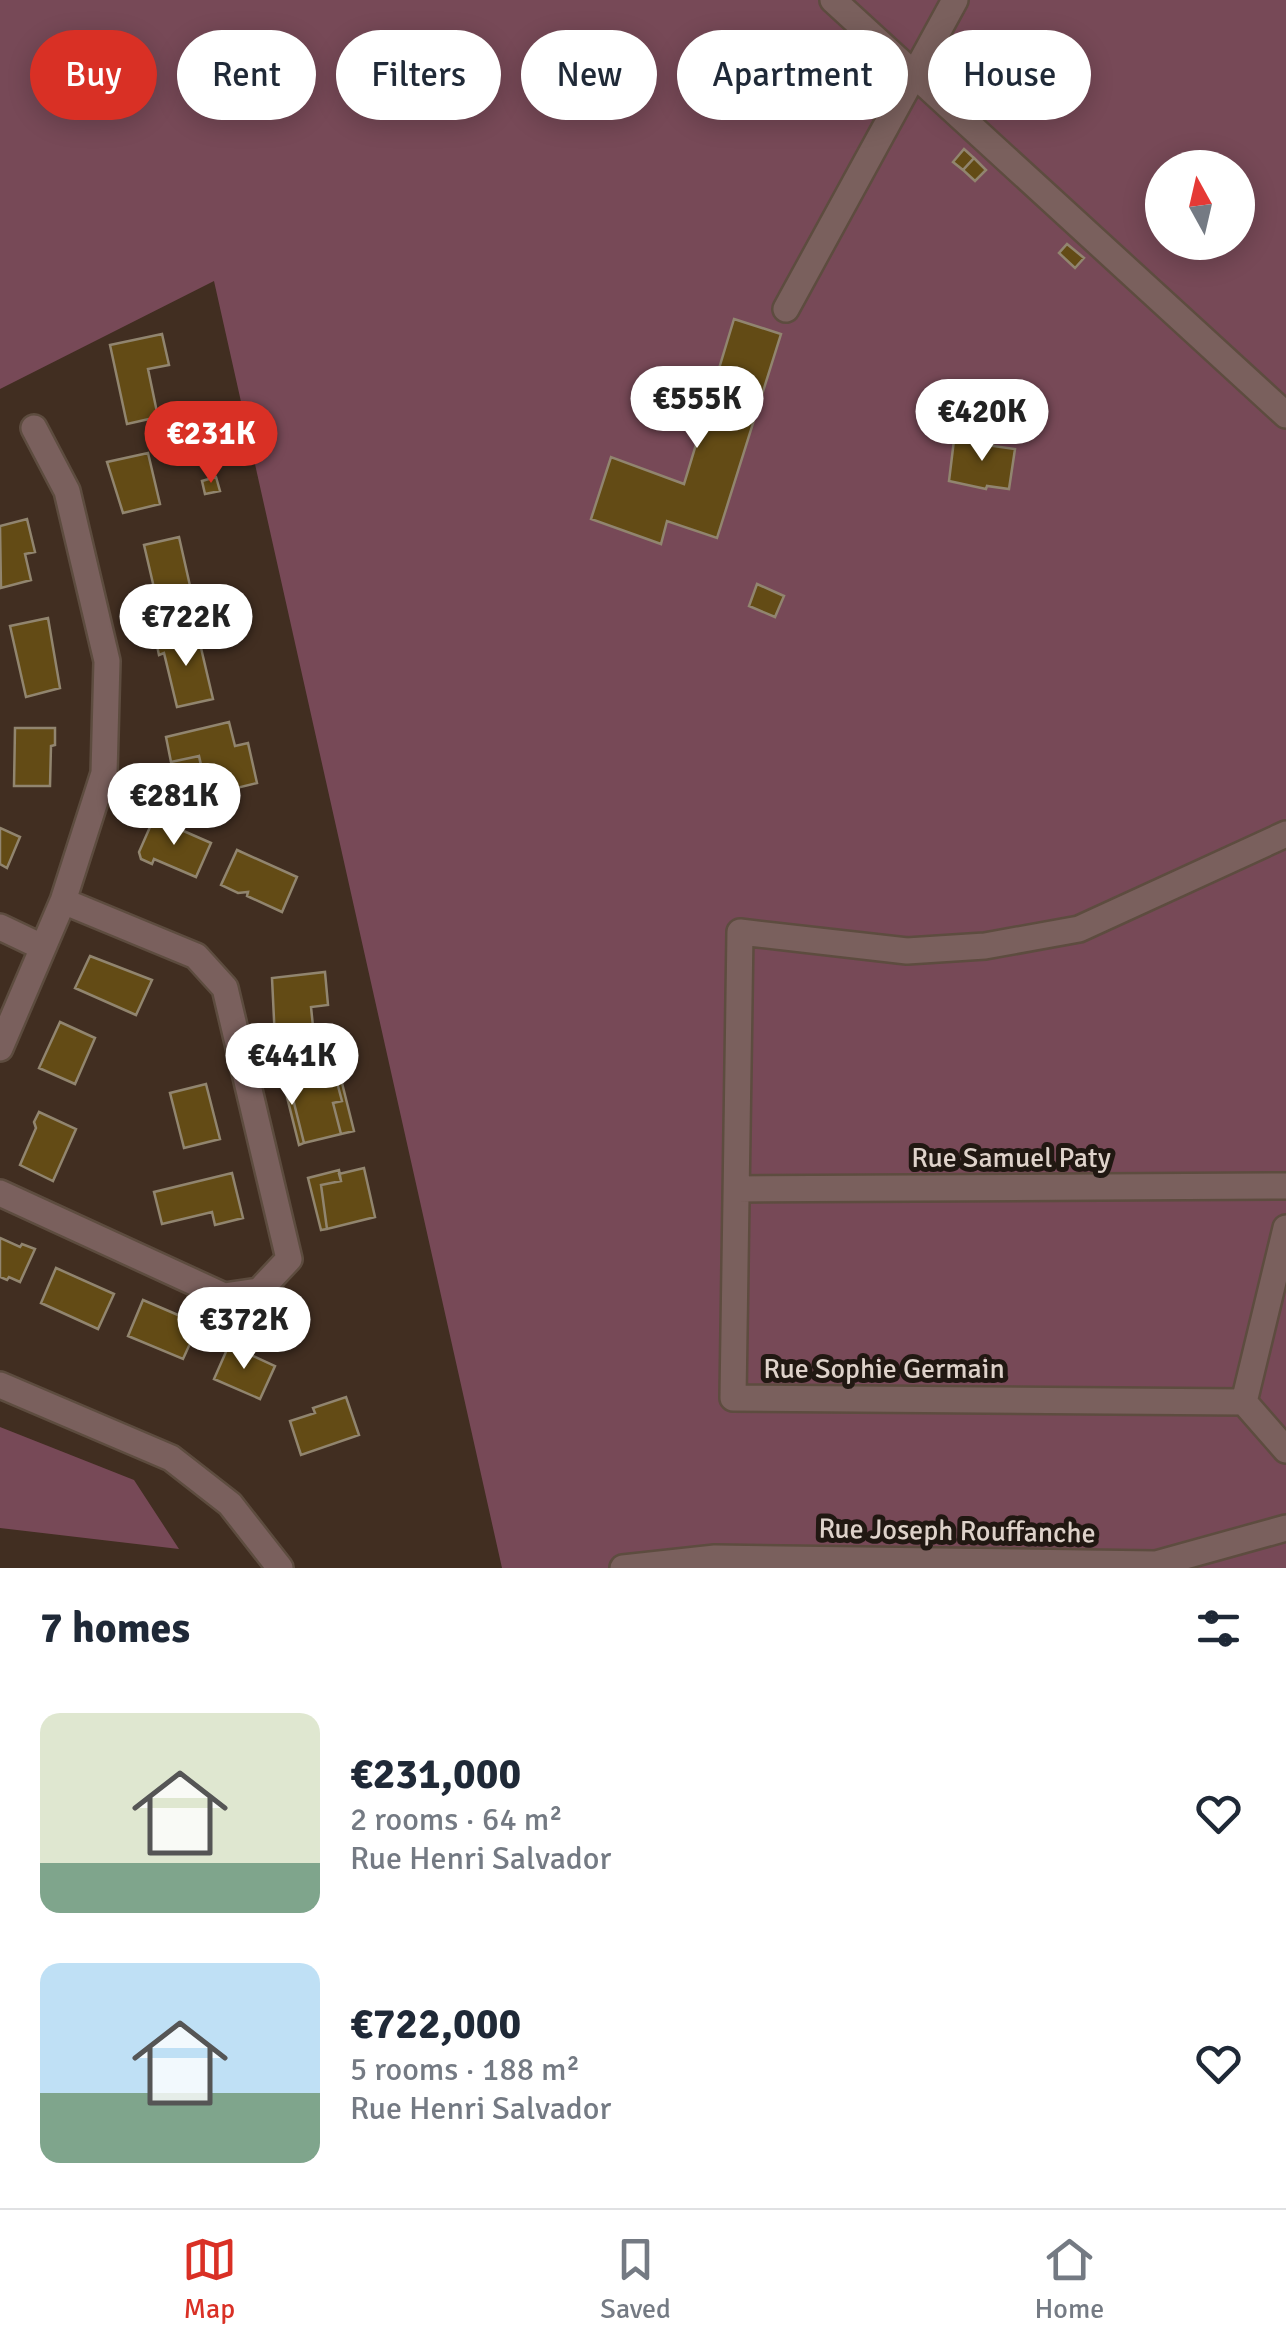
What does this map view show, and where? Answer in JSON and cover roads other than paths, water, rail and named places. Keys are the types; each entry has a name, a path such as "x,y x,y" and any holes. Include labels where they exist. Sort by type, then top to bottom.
{"street":[{"path":"833,0 1286,415"},
{"path":"786,310 954,0"},
{"path":"0,1048 64,901 104,772 107,661 67,491 34,428"},
{"path":"737,1190 740,932 907,952 1004,943 1079,929 1286,834"},
{"path":"0,1193 224,1296 259,1291 289,1259 225,988 196,956 64,901"},
{"path":"0,927 42,947"},
{"name":"Rue Samuel Paty","path":"737,1190 1286,1186"},
{"name":"Rue Sophie Germain","path":"737,1190 733,1398 1244,1402"},
{"path":"1286,1228 1244,1402 1286,1450"},
{"path":"0,1385 172,1458 230,1504 280,1568"},
{"name":"Rue Joseph Rouffanche","path":"623,1568 714,1558 1156,1564 1286,1528"}]}
